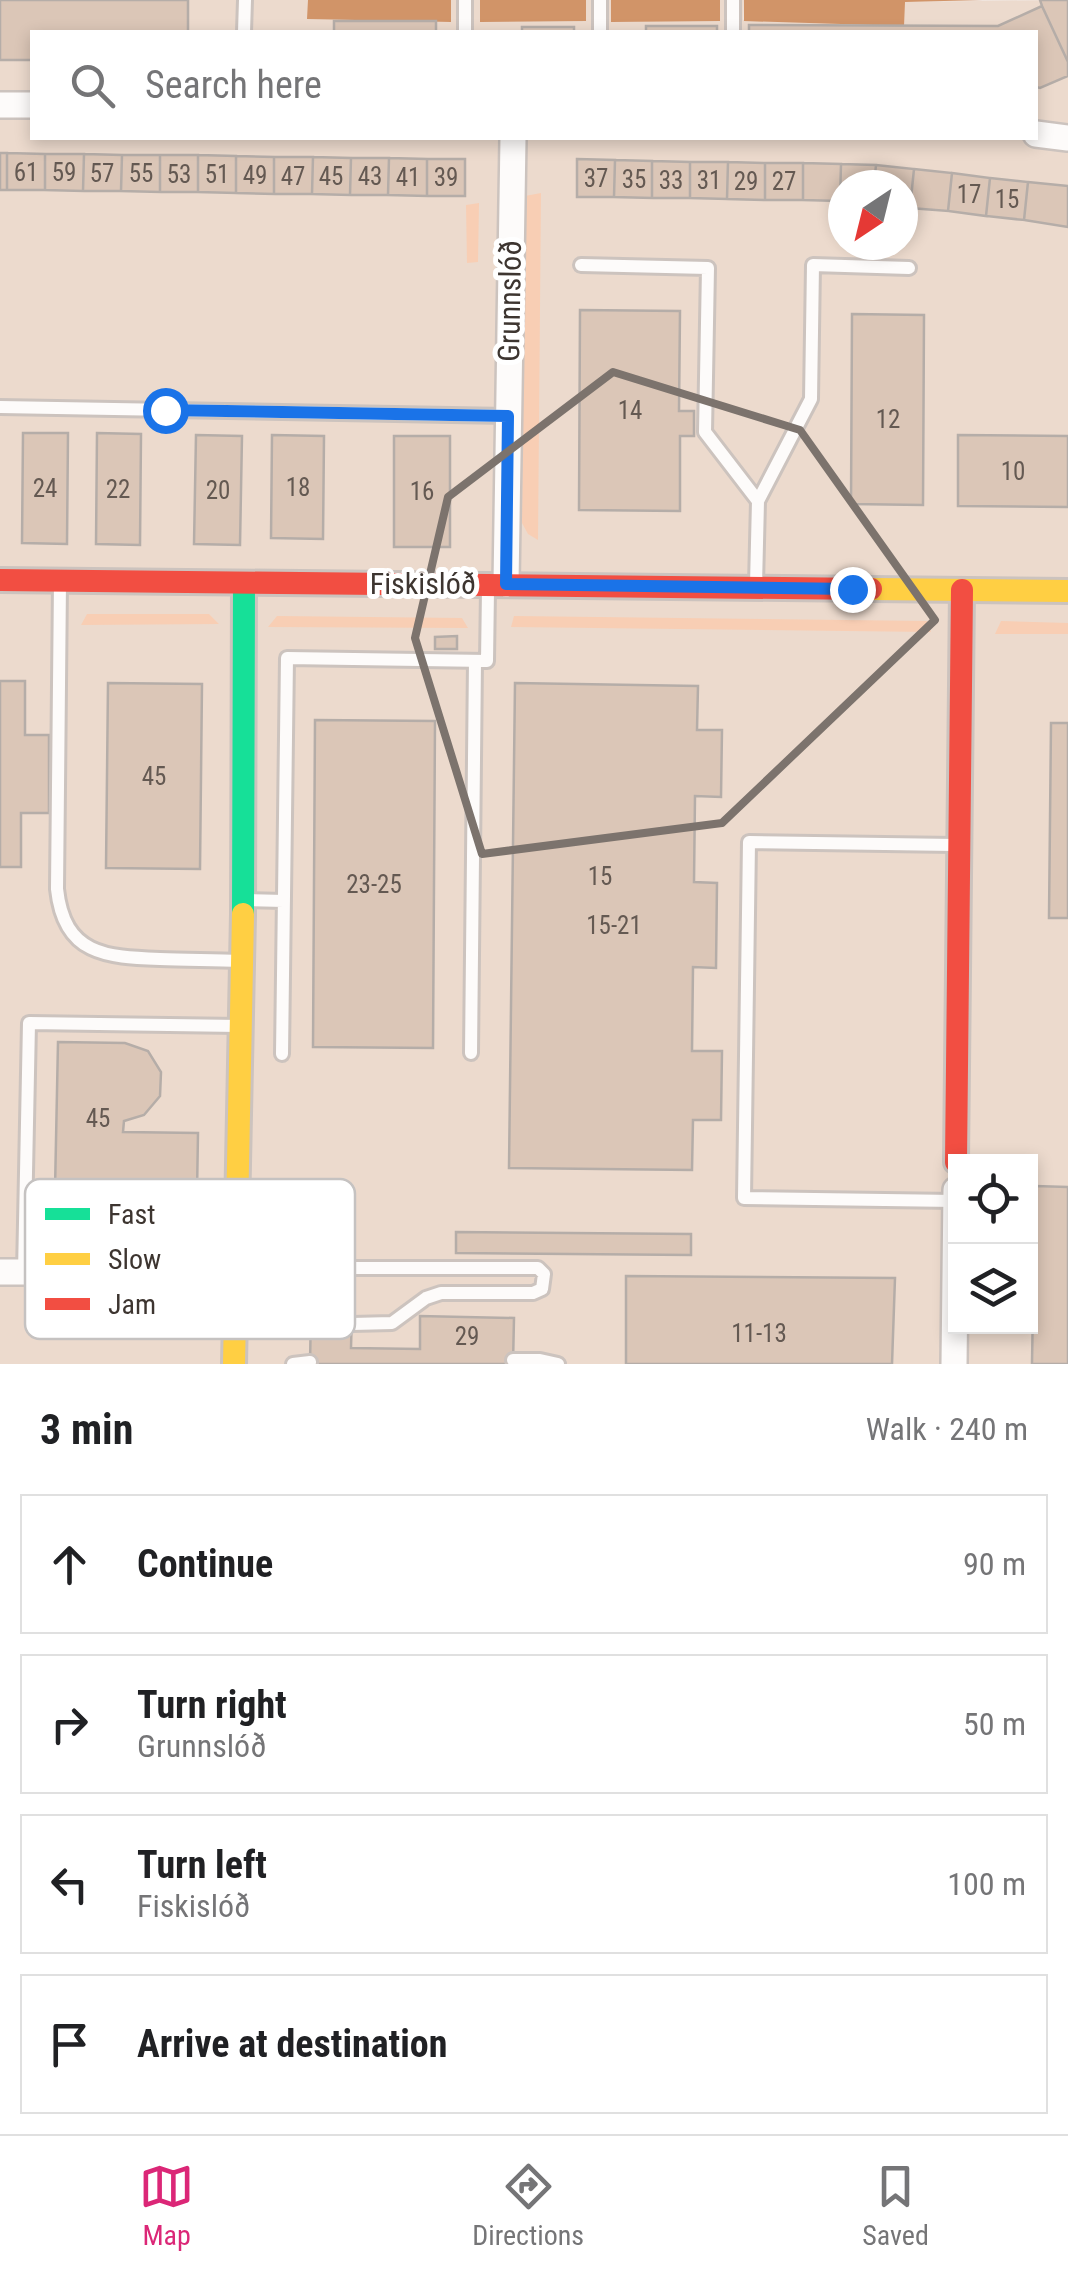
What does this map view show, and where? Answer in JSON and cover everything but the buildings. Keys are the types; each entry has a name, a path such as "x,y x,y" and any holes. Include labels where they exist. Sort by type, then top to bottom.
{"street":[{"path":"0,105 30,105"},
{"path":"1038,134 1068,138"},
{"name":"Grunnslóð","path":"497,584 508,416 513,140"},
{"name":"Fiskislóð","path":"0,580 1068,591"},
{"path":"238,1179 244,583"},
{"path":"956,1154 962,590"},
{"path":"954,1364 955,1244"},
{"path":"234,1364 235,1339"}],"lane":[{"path":"244,30 245,0"},
{"path":"464,0 465,30"},
{"path":"600,0 600,30"},
{"path":"733,0 733,30"},
{"path":"581,266 708,268 705,432 758,501"},
{"path":"756,588 758,501 811,399 813,266 909,268"},
{"path":"0,407 508,416"},
{"path":"60,580 56,890 63,919 79,941 112,957 242,961"},
{"path":"282,1054 287,658 487,661 497,584"},
{"path":"471,1052 475,660"},
{"path":"948,1201 744,1198 749,842 960,845"},
{"path":"243,900 284,901"},
{"path":"12,1272 29,1022 241,1026"},
{"path":"355,1266 538,1268 544,1274 542,1289 533,1293 441,1292 392,1323 355,1324"},
{"path":"513,1360 558,1364"},
{"path":"293,1364 310,1362"}],"highlighted area":[{"path":"613,372 800,430 935,620 722,823 482,854 415,638 448,497"}],"shaded area":[{"path":"0,0 308,0 308,19 451,22 451,0 480,0 481,22 585,21 586,0 611,0 611,22 720,20 720,0 744,0 743,20 904,25 904,2 1068,0 1068,1364 0,1364"},
{"path":"308,0 451,0 451,22 307,19"},
{"path":"480,0 586,0 586,21 480,22"},
{"path":"611,0 720,0 720,21 611,22"},
{"path":"744,0 983,0 905,2 904,26 744,21"},
{"path":"541,193 538,540 528,534 522,523 525,196"},
{"path":"479,203 478,262 467,263 466,205"},
{"path":"87,614 209,614 219,624 81,625"},
{"path":"277,616 462,618 468,628 268,627"},
{"path":"514,616 927,621 931,632 511,627"},
{"path":"1001,621 1068,623 1068,634 995,634"}],"traffic: fast":[{"path":"243,914 244,583"}],"traffic: slow":[{"path":"871,589 1068,591"},
{"path":"238,1179 243,914"},
{"path":"234,1339 234,1364"}],"traffic: jam":[{"path":"0,580 871,589"},
{"path":"956,1154 962,590"}],"route":[{"path":"165,410 508,416 506,584 852,589"}]}
